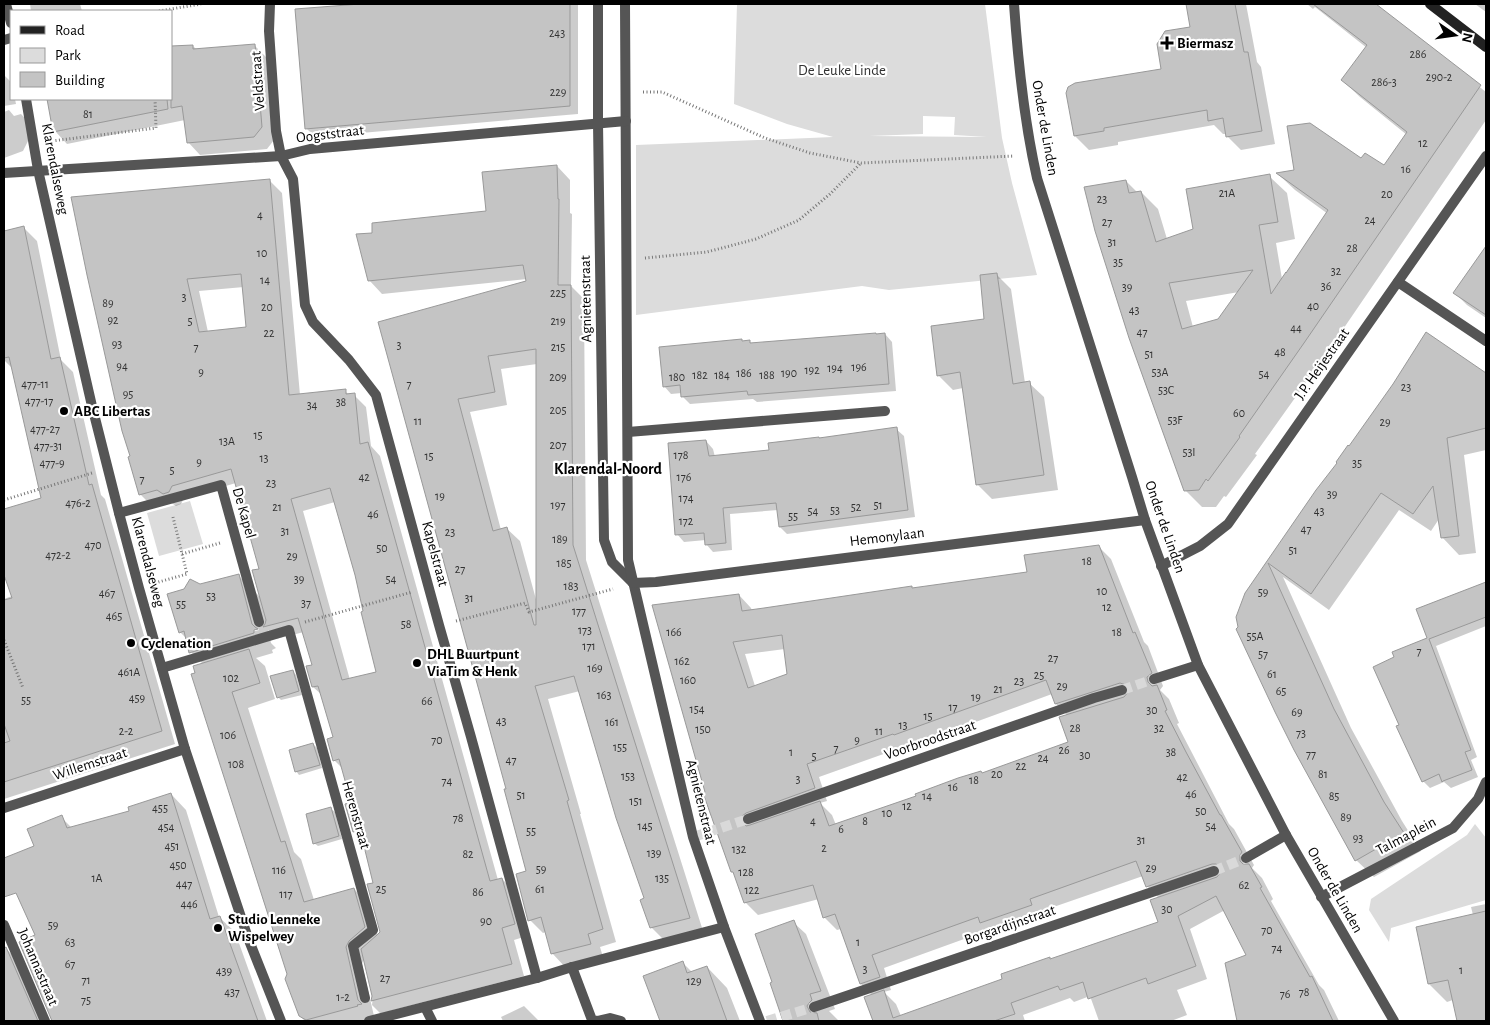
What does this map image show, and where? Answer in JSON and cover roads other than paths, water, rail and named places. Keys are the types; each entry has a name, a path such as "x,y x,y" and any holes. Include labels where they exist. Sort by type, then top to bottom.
{"street":[{"path":"6,4 10,19"},
{"name":"Veldstraat","path":"270,4 270,41 276,131 281,156"},
{"name":"Agnietenstraat","path":"598,4 604,540 612,562 633,583"},
{"name":"Agnietenstraat","path":"625,4 628,260 628,560 693,838 724,928 760,1021"},
{"name":"Onder de Linden","path":"1014,4 1017,53 1037,178 1144,520 1161,566 1198,665 1286,835 1394,1021"},
{"path":"1430,4 1486,47"},
{"name":"Klarendalseweg","path":"26,100 38,170 108,468 139,588 185,749 248,938 281,1021"},
{"name":"Oogststraat","path":"4,173 281,156 310,149 626,121"},
{"name":"Kapelstraat","path":"281,156 293,179 305,305 313,322 349,360 376,395 537,978"},
{"name":"J.P. Heijestraat","path":"1161,566 1200,546 1228,524 1486,156"},
{"path":"1398,282 1486,341"},
{"path":"628,432 885,411"},
{"name":"De Kapel","path":"119,512 221,485 259,622"},
{"name":"Hemonylaan","path":"633,583 656,582 1144,520"},
{"name":"Herenstraat","path":"162,668 290,630 373,930 353,946 366,998"},
{"path":"1154,679 1198,665"},
{"name":"Voorbroodstraat","path":"748,819 1094,698 1122,690"},
{"name":"Willemstraat","path":"4,808 185,749"},
{"name":"Talmaplein","path":"1321,897 1454,828 1478,799 1486,782"},
{"path":"1246,858 1286,835"},
{"name":"Borgardijnstraat","path":"814,1007 1214,871"},
{"name":"Johannastraat","path":"4,925 45,1021"},
{"path":"368,1021 537,978 572,966 724,928"},
{"path":"572,966 592,1020 610,1018 621,1021"},
{"path":"425,1007 432,1021"}],"tunnel":[{"path":"1122,690 1154,679"},
{"path":"693,837 748,819"},
{"path":"1214,871 1246,858"},
{"path":"767,1021 814,1007"}],"place":[{"name":"Biermasz","path":"1167,43"},
{"name":"ABC Libertas","path":"64,411"},
{"name":"Cyclenation","path":"131,643"},
{"name":"DHL Buurtpunt ViaTim & Henk","path":"417,663"},
{"name":"Studio Lenneke Wispelwey","path":"218,928"}],"district":[{"name":"Klarendal-Noord","path":"608,469"}],"park label":[{"name":"De Leuke Linde","path":"842,70"}]}
